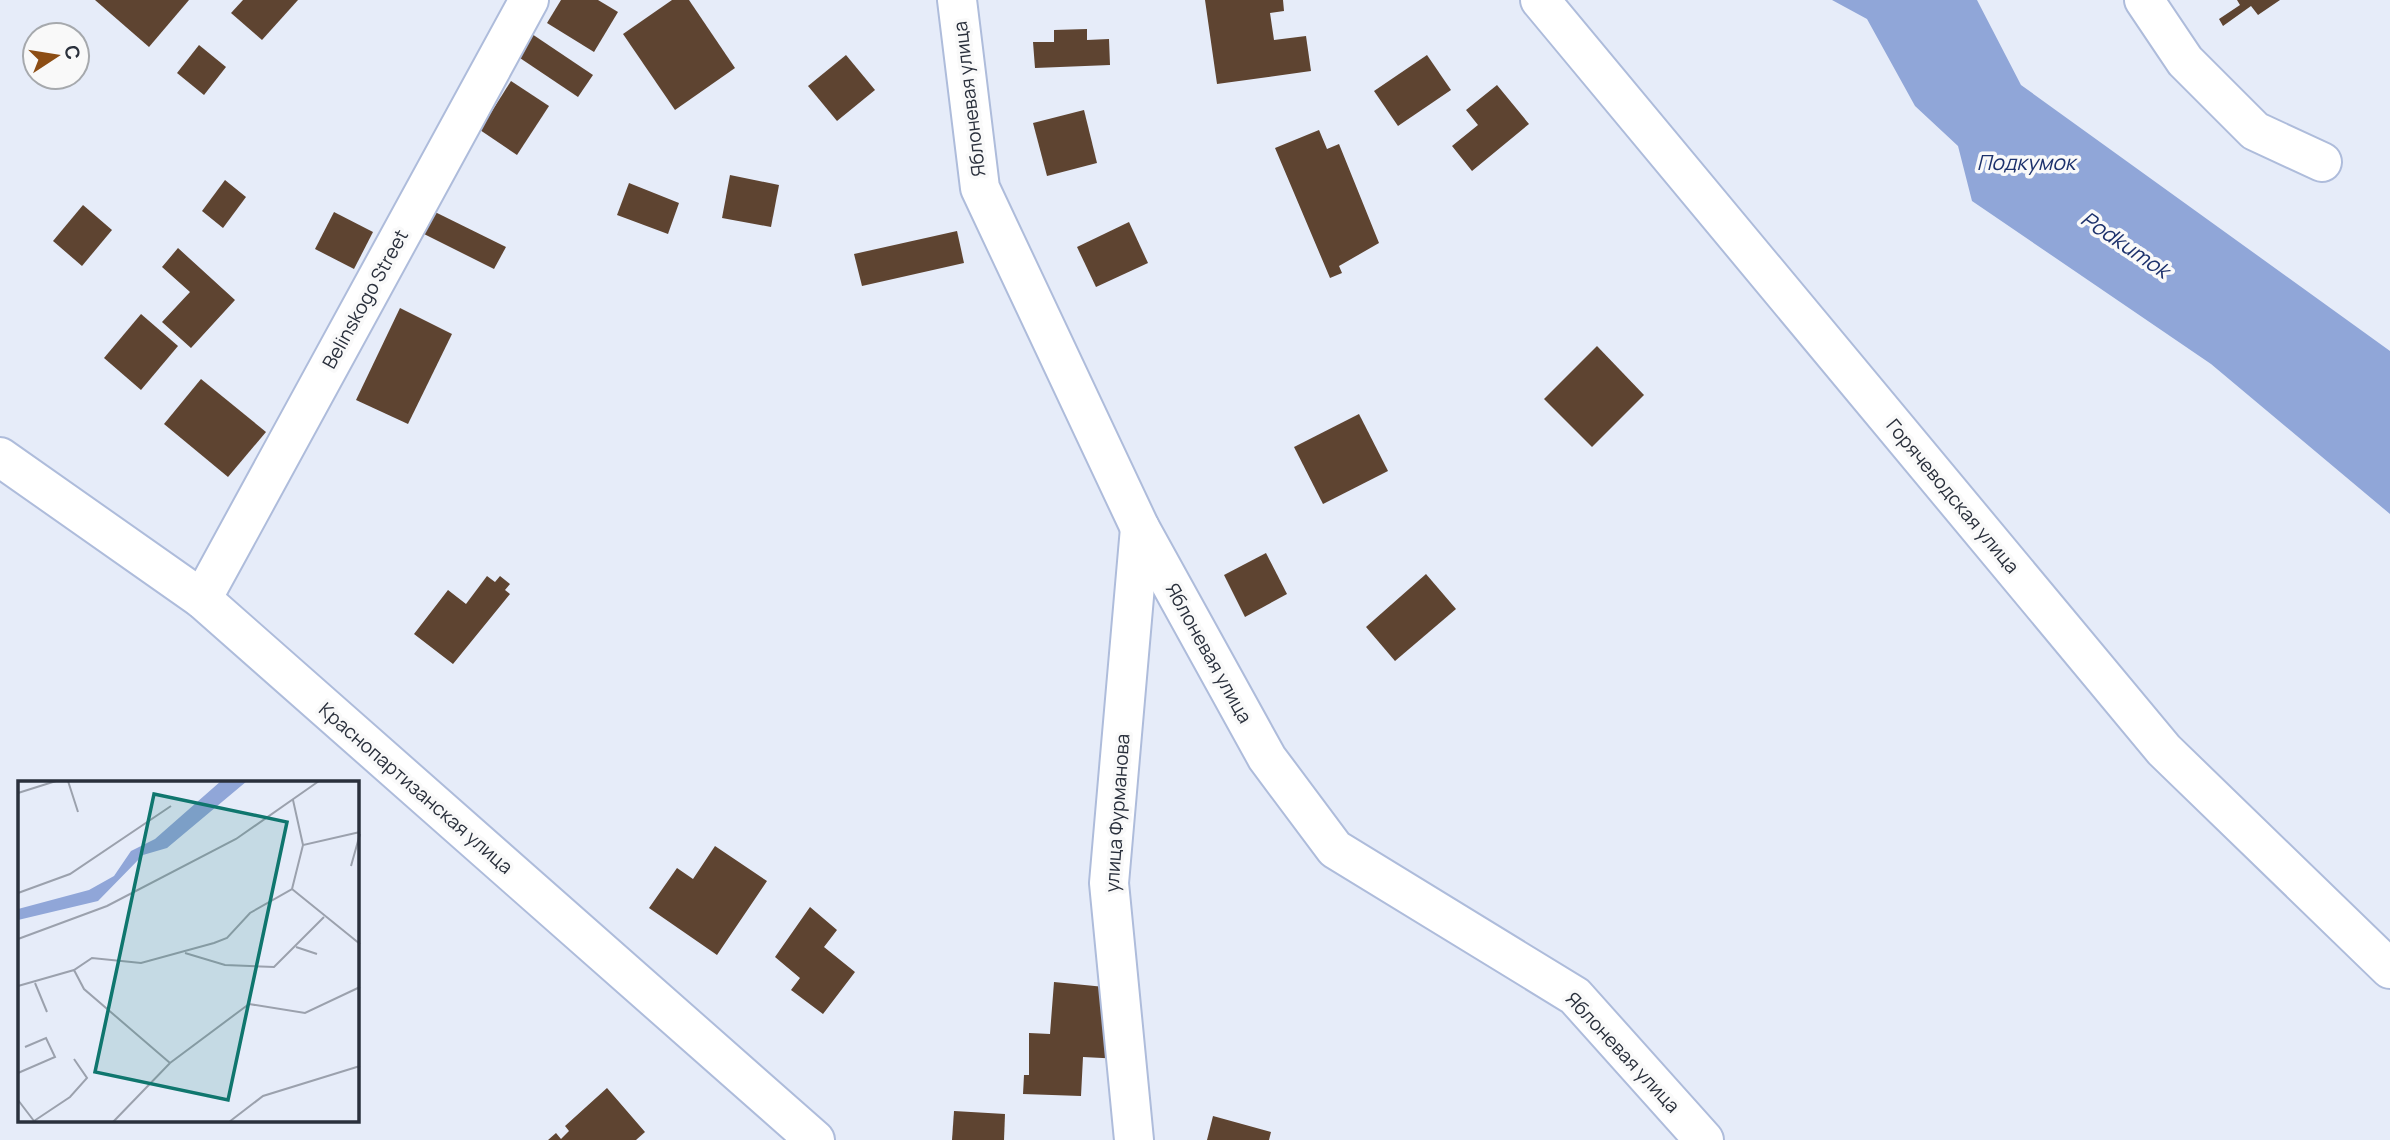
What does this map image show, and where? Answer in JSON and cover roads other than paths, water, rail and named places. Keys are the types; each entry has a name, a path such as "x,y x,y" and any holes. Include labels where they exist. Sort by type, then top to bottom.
{"street":[{"name":"Belinskogo Street","path":"202,599 528,0"},
{"name":"Яблоневая улица","path":"957,0 980,188 1140,528 1267,758 1335,849 1575,996 1704,1140"},
{"name":"Горячеводская улица","path":"1540,0 2164,750 2390,969"},
{"path":"2144,0 2185,61 2255,131 2322,162"},
{"name":"Краснопартизанская улица","path":"0,457 202,599 815,1140"},
{"name":"улица Фурманова","path":"1134,1140 1109,883 1140,528"}],"water":[{"name":"Подкумок","path":"1832,0 1977,0 2021,85 2390,351 2390,514 2211,364 1972,201 1958,146 1915,106 1867,19"}],"water label":[{"name":"Podkumok","path":"2125,245"}]}
